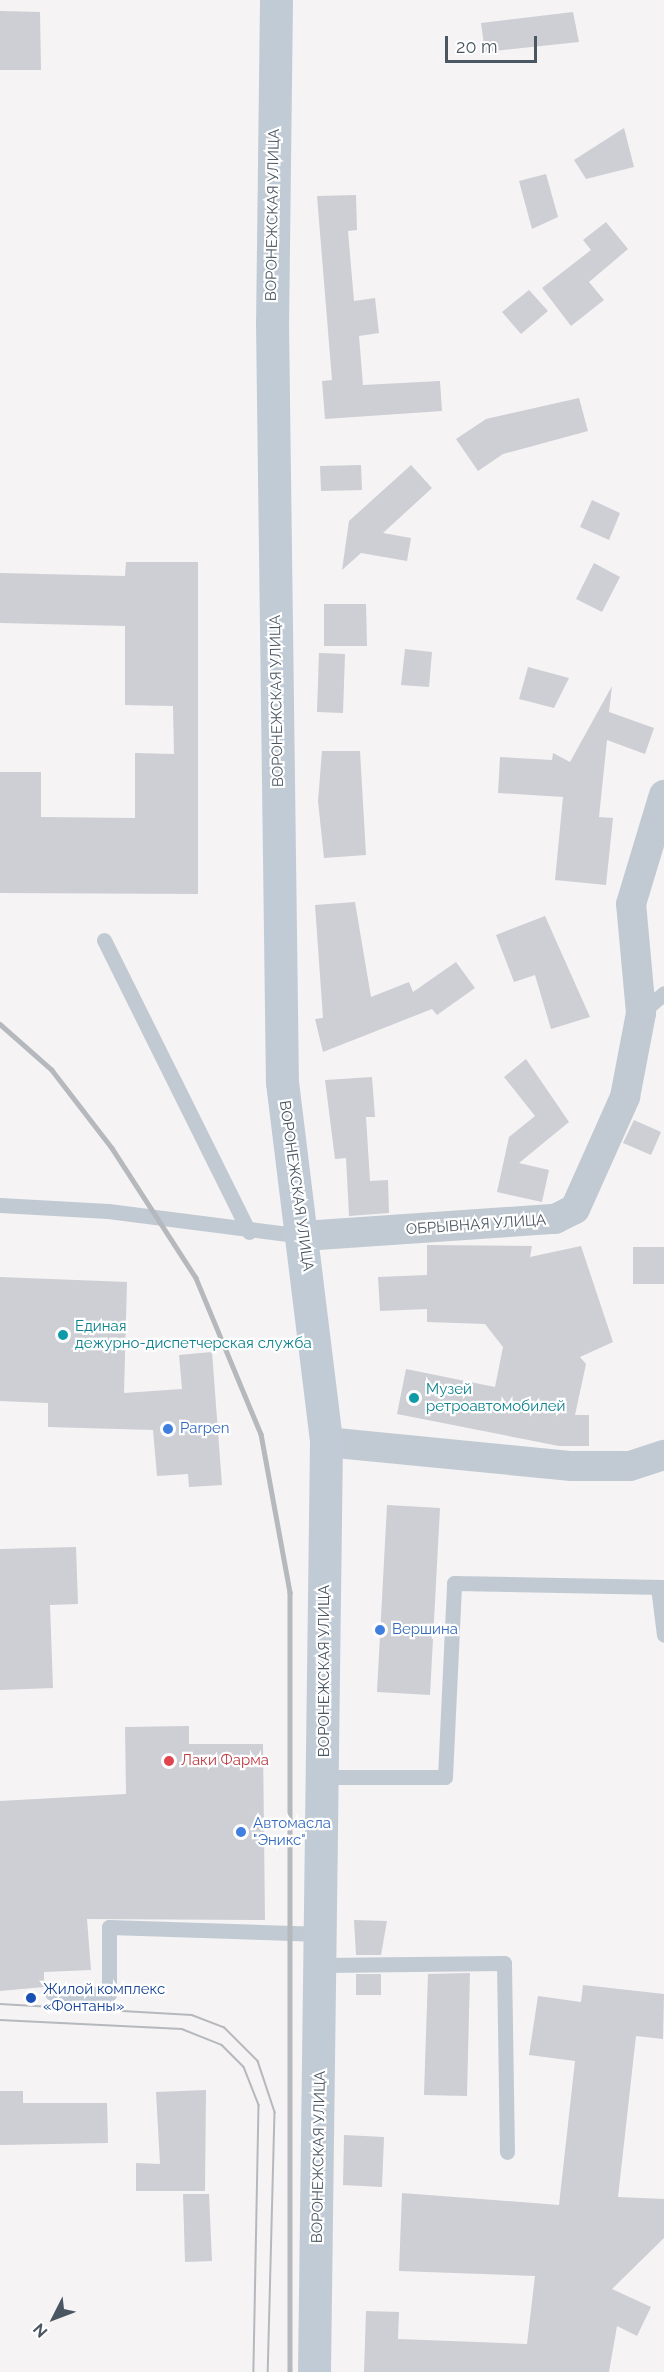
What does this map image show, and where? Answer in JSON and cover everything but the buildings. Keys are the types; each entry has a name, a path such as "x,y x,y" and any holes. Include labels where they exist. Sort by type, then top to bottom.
{"street":[{"name":"ВОРОНЕЖСКАЯ УЛИЦА","path":"276,0 272,322 282,1082 303,1236 326,1442 323,1950 314,2372"},
{"name":"ОБРЫВНАЯ УЛИЦА","path":"303,1236 555,1219 575,1209 625,1097 641,1013 631,904 664,795"},
{"path":"326,1442 572,1466 630,1466 664,1455"}],"lane":[{"path":"104,940 249,1232"},
{"path":"641,1013 664,993"},
{"path":"0,1205 108,1210 249,1232 303,1236"},
{"path":"324,1777 445,1778 454,1583 661,1587 664,1635"},
{"path":"52,1994 109,1994 109,1927 323,1950 504,1963 507,2152"}],"tram line":[{"path":"0,2004 192,2015 224,2027 258,2061 275,2112 268,2372"},
{"path":"0,2020 182,2029 222,2045 244,2067 259,2105 254,2372"}],"railway":[{"path":"0,1024 52,1070 112,1148 196,1278 261,1434 290,1592 290,2372"}],"place":[{"name":"Единая дежурно-диспетчерская служба","path":"63,1335"},
{"name":"Музей ретроавтомобилей","path":"414,1398"},
{"name":"Parpen","path":"168,1429"},
{"name":"Вершина","path":"380,1630"},
{"name":"Лаки Фарма","path":"169,1761"},
{"name":"Автомасла \"Эникс\"","path":"241,1832"},
{"name":"Жилой комплекс «Фонтаны»","path":"31,1998"}]}
